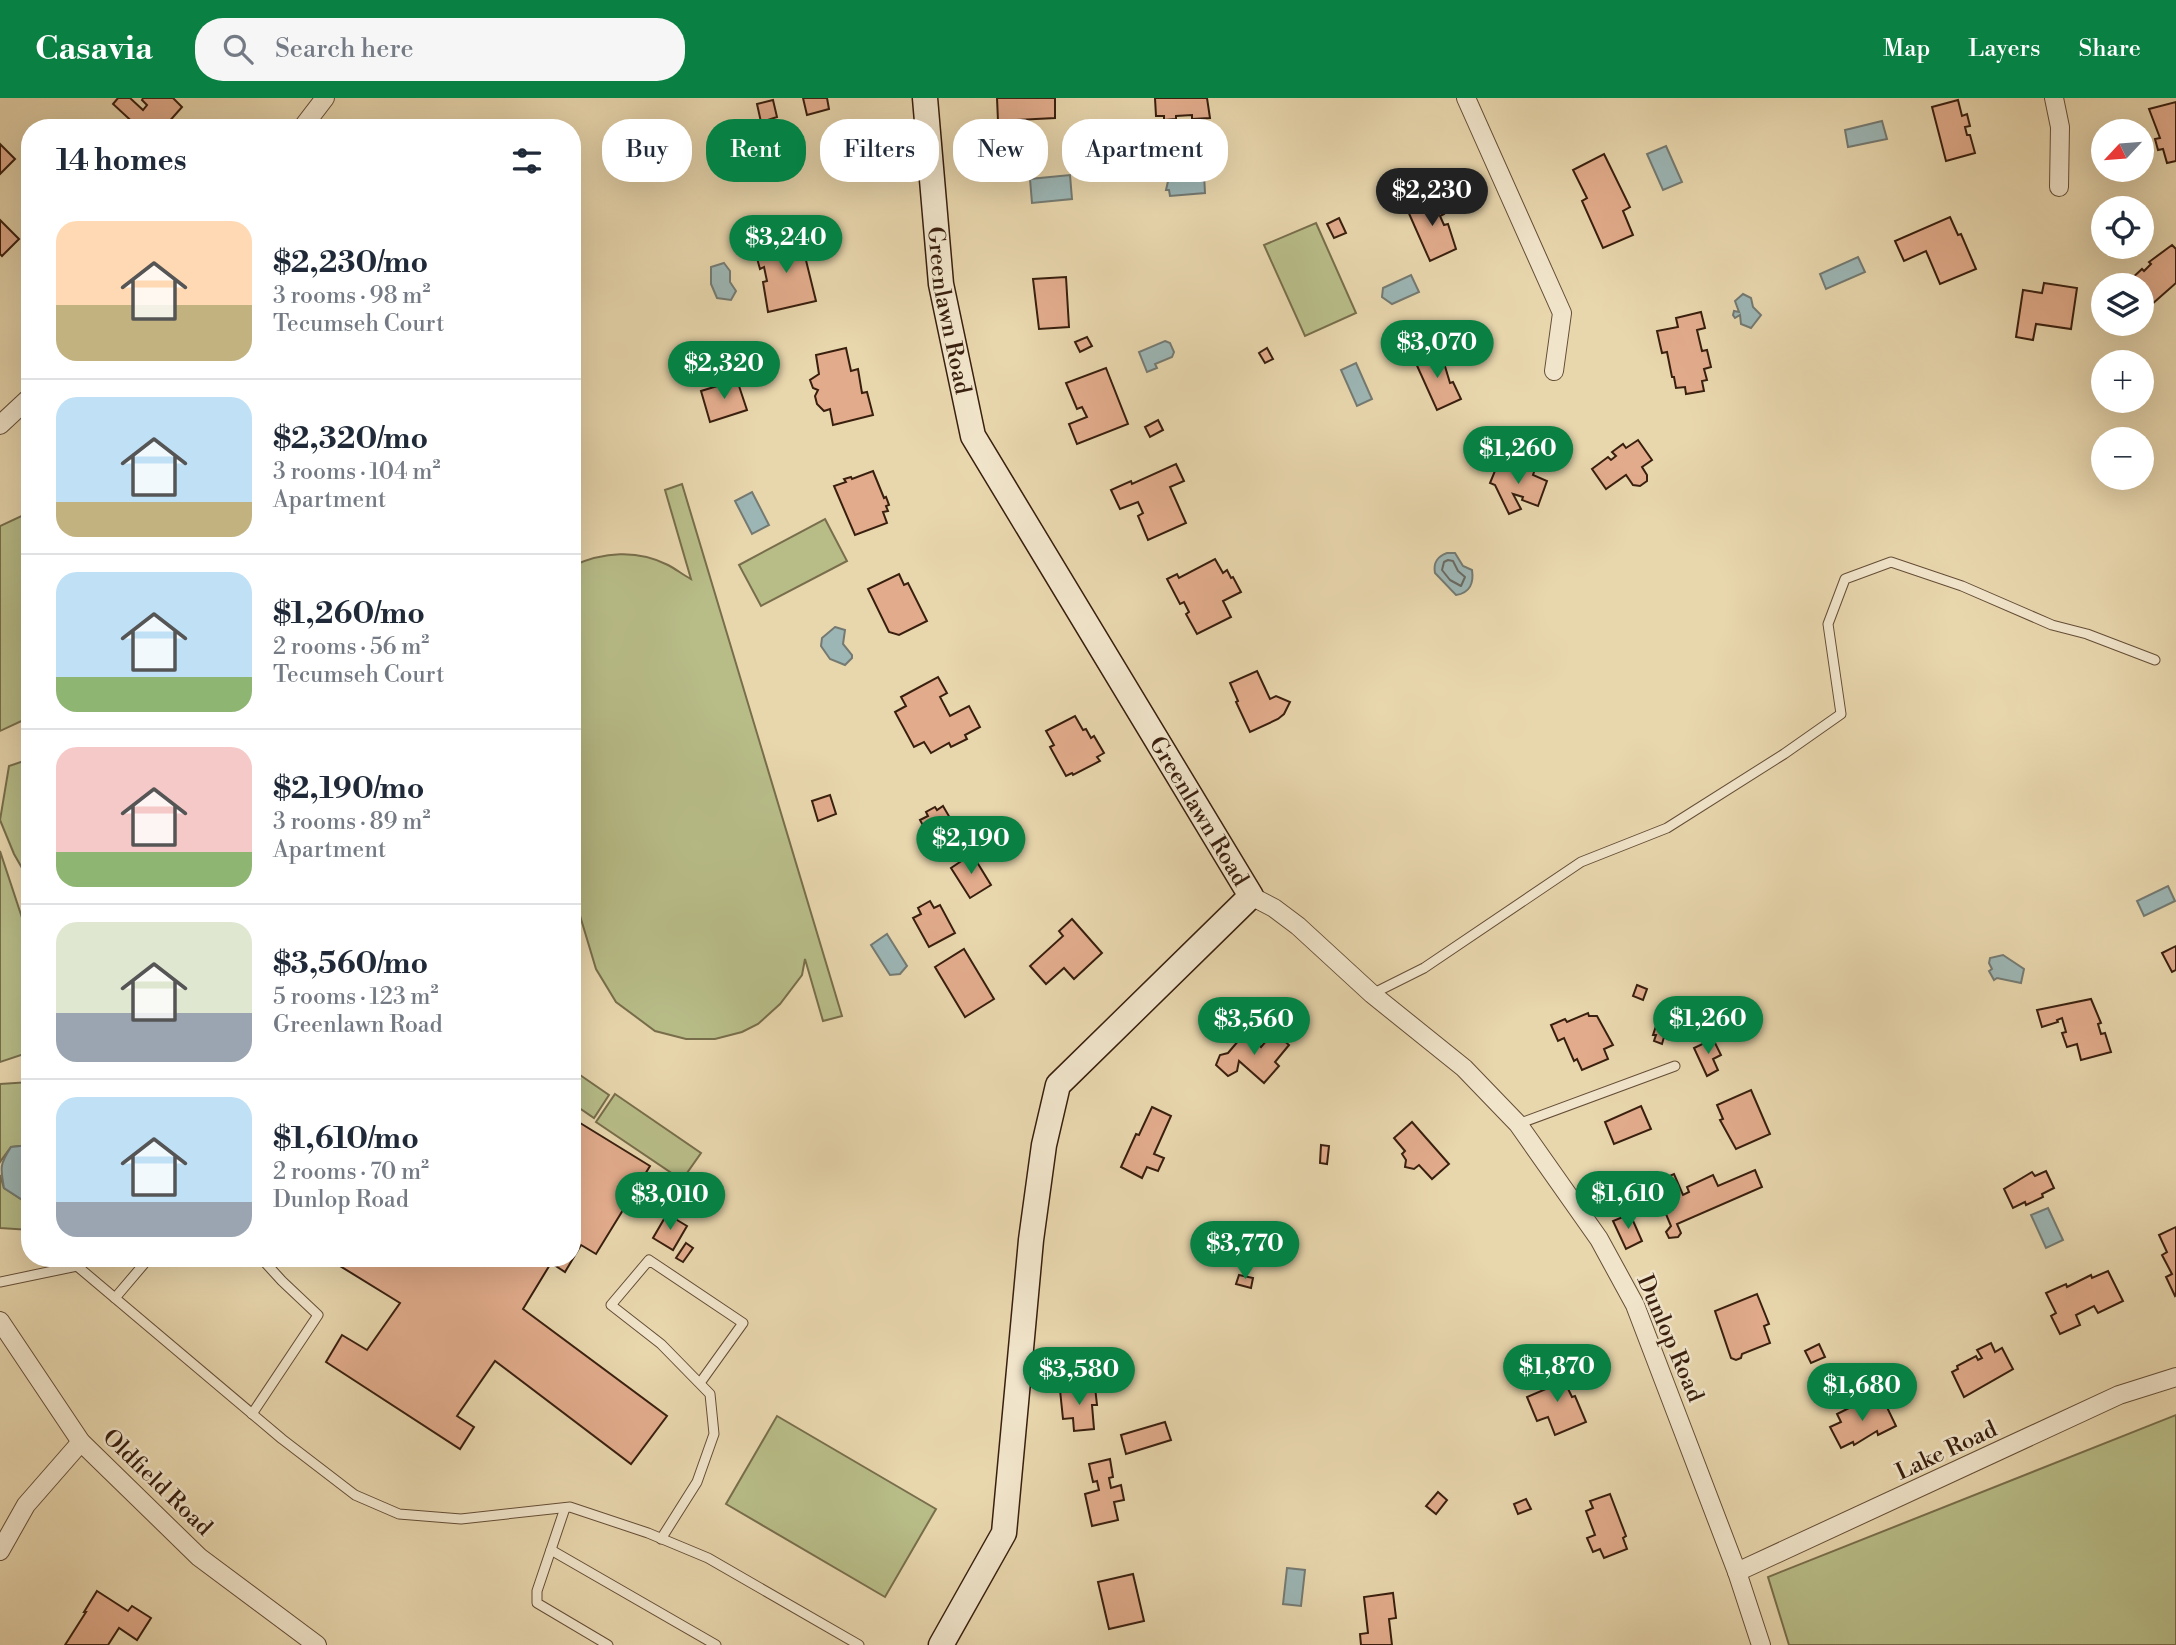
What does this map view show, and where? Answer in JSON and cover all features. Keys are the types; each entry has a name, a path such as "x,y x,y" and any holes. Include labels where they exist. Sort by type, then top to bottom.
{"main road":[{"name":"Greenlawn Road","path":"925,98 941,284 974,436 1251,896 1058,1085 1044,1145 1031,1240 1004,1533 942,1645"}],"street":[{"path":"309,119 326,98"},
{"path":"1466,98 1562,313 1555,371"},
{"path":"2054,98 2060,127 2059,187"},
{"path":"0,425 21,405"},
{"name":"Dunlop Road","path":"1251,896 1274,908 1298,926 1372,994 1464,1068 1517,1124 1599,1239 1635,1305 1737,1572 1761,1645"},
{"name":"Oldfield Road","path":"0,1321 81,1442 199,1557 317,1645"},
{"name":"Lake Road","path":"1737,1572 2119,1395 2176,1377"},
{"path":"0,1551 26,1506 81,1442"}],"lane":[{"path":"1372,994 1424,968 1581,862 1667,828 1784,754 1841,714 1828,624 1845,579 1891,562 1962,586 2052,625 2087,634 2155,660"},
{"path":"1517,1124 1675,1066"},
{"path":"661,1539 697,1482 714,1434 710,1394 661,1344 611,1305 649,1260 743,1323 700,1383"},
{"path":"0,1282 72,1267"},
{"path":"78,1267 252,1414 355,1495 399,1514 461,1519 570,1507 708,1558 859,1645"},
{"path":"115,1298 141,1267"},
{"path":"252,1414 318,1315 269,1267"},
{"path":"565,1508 537,1591 537,1603 608,1645"},
{"path":"551,1550 716,1645"}],"green space":[{"path":"1316,223 1356,313 1305,336 1264,245"},
{"path":"682,484 842,1016 823,1021 805,959 802,975 780,1004 758,1024 742,1032 715,1039 686,1039 655,1031 616,1002 596,969 581,919 581,562 608,555 644,556 691,579 665,490"},
{"path":"21,516 21,721 0,731 0,526"},
{"path":"825,519 847,561 761,606 739,565"},
{"path":"21,762 21,866 0,820 9,766"},
{"path":"0,851 21,915 21,1055 0,1062"},
{"path":"581,1076 609,1095 594,1118 581,1109"},
{"path":"21,1083 21,1146 11,1147 0,1162 0,1084"},
{"path":"615,1094 701,1153 682,1180 596,1122"},
{"path":"0,1175 4,1188 21,1199 21,1229 0,1228"},
{"path":"2176,1415 2176,1645 1789,1645 1768,1577"},
{"path":"777,1416 936,1509 885,1597 726,1504"}],"water":[{"path":"1882,121 1887,139 1848,147 1845,130"},
{"path":"1666,146 1682,182 1663,190 1647,154"},
{"path":"1062,176 1062,182 1071,182 1072,199 1032,203 1030,182 1048,182 1048,177"},
{"path":"1168,182 1204,182 1205,193 1170,196 1169,190 1166,190"},
{"path":"1858,257 1865,272 1826,289 1820,274"},
{"path":"724,263 730,271 730,282 736,291 731,300 717,298 711,284 711,267"},
{"path":"1411,275 1419,292 1392,304 1382,297 1383,288"},
{"path":"1743,294 1751,298 1753,307 1761,315 1751,328 1741,324 1740,315 1735,318 1733,315 1734,311 1739,312 1735,301"},
{"path":"1165,341 1170,343 1174,352 1172,357 1155,364 1157,368 1147,372 1139,352"},
{"path":"1356,363 1372,399 1357,406 1341,370"},
{"path":"752,492 769,525 752,534 735,501"},
{"path":"1447,553 1455,553 1463,566 1472,570 1470,587 1461,594 1456,595 1435,573 1437,560"},
{"path":"835,627 845,630 843,644 852,655 845,665 830,659 821,646 822,638"},
{"path":"2168,886 2175,901 2144,916 2137,901"},
{"path":"887,934 907,966 900,974 890,975 871,945"},
{"path":"2003,955 2024,969 2021,983 1997,978 1994,980 1989,971 1992,969 1990,958"},
{"path":"21,1146 21,1199 4,1188 2,1166 11,1147"},
{"path":"2048,1208 2063,1240 2046,1248 2031,1215"},
{"path":"1287,1568 1305,1570 1301,1606 1283,1604"}],"building":[{"path":"118,98 130,98 143,110 147,105 143,98 173,98 182,107 171,119 129,119 113,104"},
{"path":"803,98 827,98 829,109 807,115"},
{"path":"997,98 1055,98 1055,118 998,119"},
{"path":"1155,98 1207,98 1210,118 1192,119 1192,115 1164,119 1164,116 1156,116"},
{"path":"773,100 777,117 760,119 757,104"},
{"path":"1958,100 1962,116 1967,114 1970,126 1965,127 1975,153 1946,161 1932,107"},
{"path":"2176,102 2176,161 2167,163 2163,149 2158,150 2155,139 2160,138 2149,109"},
{"path":"0,144 15,159 0,174"},
{"path":"1604,154 1630,207 1623,211 1633,235 1603,248 1582,201 1587,198 1573,170"},
{"path":"1436,196 1444,214 1440,216 1444,225 1448,224 1456,249 1430,261 1407,209"},
{"path":"1950,217 1958,235 1961,234 1976,269 1940,284 1926,251 1904,261 1895,241"},
{"path":"1339,218 1346,233 1334,238 1327,224"},
{"path":"815,219 815,227 795,228 794,220"},
{"path":"0,220 19,239 2,256 0,254"},
{"path":"800,236 816,301 768,312 763,282 767,281 764,267 760,269 755,251"},
{"path":"2172,245 2176,249 2176,283 2154,302 2154,273 2138,273 2142,269 2144,271 2154,258"},
{"path":"1066,277 1069,327 1039,329 1033,279"},
{"path":"2044,283 2077,288 2071,329 2036,324 2033,340 2016,337 2023,290 2042,293"},
{"path":"1701,312 1705,328 1697,330 1702,351 1707,350 1711,367 1704,369 1707,380 1702,381 1704,391 1686,394 1685,387 1676,388 1667,352 1662,353 1657,331 1678,327 1676,318"},
{"path":"1087,337 1092,346 1080,352 1075,342"},
{"path":"846,348 851,371 858,369 862,393 867,392 873,415 833,425 830,409 824,411 817,404 815,396 818,390 813,388 810,380 819,374 816,355"},
{"path":"1267,348 1273,359 1265,363 1259,353"},
{"path":"1435,350 1441,365 1444,363 1450,383 1453,382 1461,399 1437,410 1414,359"},
{"path":"1106,368 1128,424 1077,444 1069,424 1087,417 1082,407 1077,409 1066,383"},
{"path":"737,380 747,410 710,422 701,391"},
{"path":"1158,420 1163,430 1150,437 1145,427"},
{"path":"1638,440 1652,460 1642,467 1647,481 1640,486 1633,485 1626,475 1606,489 1592,469 1608,457 1611,460 1616,456 1612,452 1623,444 1626,448"},
{"path":"1499,461 1522,470 1523,466 1535,469 1533,475 1547,481 1538,506 1513,494 1521,509 1509,514 1495,485 1490,483"},
{"path":"1176,464 1184,481 1170,487 1186,523 1148,540 1138,516 1143,513 1138,502 1120,509 1111,490 1131,481 1132,484"},
{"path":"873,471 889,505 886,506 888,511 883,512 887,523 855,535 834,486 846,482 844,479 852,479"},
{"path":"1215,559 1223,573 1227,570 1231,578 1233,577 1241,592 1223,601 1231,617 1197,634 1186,614 1189,612 1184,602 1180,604 1167,579 1177,574 1179,578"},
{"path":"899,574 904,585 908,583 927,621 899,635 889,632 868,589"},
{"path":"1257,671 1270,699 1276,696 1290,702 1278,719 1250,732 1230,683"},
{"path":"938,677 947,693 940,697 950,716 969,706 980,727 965,735 967,739 951,747 949,743 931,753 924,742 914,747 895,712 906,706 901,697"},
{"path":"1075,716 1083,730 1086,729 1091,738 1094,736 1104,753 1097,757 1100,761 1066,776 1050,747 1054,745 1046,731"},
{"path":"830,795 836,814 818,821 812,801"},
{"path":"943,806 950,818 926,831 920,820 928,816 926,812"},
{"path":"972,854 991,885 970,898 951,868"},
{"path":"930,901 934,908 940,905 955,933 929,947 913,918 921,914 918,908"},
{"path":"1072,919 1102,953 1074,979 1064,968 1046,984 1030,966 1063,936 1059,931"},
{"path":"2176,946 2176,970 2172,972 2162,953"},
{"path":"964,949 994,999 965,1017 935,967"},
{"path":"1637,985 1647,989 1643,1000 1633,996"},
{"path":"2091,999 2101,1023 2098,1024 2101,1034 2105,1033 2111,1052 2081,1060 2077,1044 2067,1047 2062,1033 2066,1032 2062,1018 2042,1027 2037,1010"},
{"path":"1588,1013 1589,1016 1597,1016 1613,1045 1604,1049 1608,1059 1582,1070 1577,1059 1574,1061 1564,1038 1558,1041 1551,1025"},
{"path":"1663,1015 1671,1017 1669,1024 1673,1025 1668,1039 1664,1037 1662,1044 1654,1041 1656,1035 1653,1035 1658,1020 1661,1021"},
{"path":"1274,1032 1289,1045 1275,1062 1279,1066 1264,1083 1239,1061 1237,1071 1228,1076 1216,1065 1220,1055 1228,1053 1245,1033 1261,1047"},
{"path":"1713,1039 1721,1055 1713,1059 1718,1070 1707,1076 1694,1048"},
{"path":"1751,1090 1770,1134 1736,1149 1720,1120 1723,1119 1717,1105"},
{"path":"1641,1106 1651,1129 1614,1144 1605,1122"},
{"path":"1152,1107 1171,1116 1154,1154 1164,1158 1158,1171 1147,1167 1142,1178 1121,1167"},
{"path":"1412,1122 1449,1164 1432,1179 1419,1165 1414,1169 1405,1167 1406,1160 1402,1154 1405,1151 1394,1138"},
{"path":"581,1124 650,1166 596,1254 581,1245"},
{"path":"1321,1145 1329,1146 1327,1164 1320,1163"},
{"path":"1755,1170 1762,1187 1677,1224 1681,1233 1678,1237 1669,1238 1666,1232 1671,1226 1653,1183 1674,1174 1683,1195 1689,1192 1687,1187 1713,1175 1718,1186"},
{"path":"2046,1171 2054,1188 2042,1194 2043,1197 2013,1208 2004,1189 2032,1172 2035,1176"},
{"path":"667,1214 687,1226 673,1250 653,1238"},
{"path":"1630,1214 1642,1241 1626,1249 1613,1221"},
{"path":"2176,1227 2175,1296 2166,1277 2172,1274 2162,1255 2167,1252 2159,1235"},
{"path":"686,1243 693,1248 683,1262 676,1258"},
{"path":"342,1267 549,1267 523,1309 667,1416 631,1464 495,1361 457,1416 474,1427 460,1449 326,1362 342,1335 367,1350 400,1303"},
{"path":"2108,1271 2123,1301 2098,1313 2094,1306 2076,1315 2080,1325 2060,1334 2051,1316 2056,1313 2046,1293"},
{"path":"1239,1275 1253,1278 1251,1288 1236,1284"},
{"path":"1757,1294 1769,1324 1764,1326 1770,1343 1742,1354 1741,1358 1736,1360 1731,1358 1715,1311"},
{"path":"1991,1343 1995,1352 2002,1348 2013,1369 1964,1397 1952,1372 1958,1369 1957,1366 1976,1356 1978,1360 1982,1358 1977,1350"},
{"path":"1819,1344 1825,1357 1811,1363 1805,1351"},
{"path":"1558,1368 1572,1397 1575,1396 1586,1422 1555,1435 1548,1417 1537,1421 1527,1397 1546,1389 1541,1375"},
{"path":"1095,1387 1097,1405 1092,1405 1094,1429 1074,1431 1073,1418 1063,1419 1060,1390"},
{"path":"1883,1399 1896,1426 1878,1435 1877,1431 1854,1445 1853,1442 1841,1448 1830,1427 1841,1422 1837,1414 1855,1405 1858,1411"},
{"path":"1165,1422 1171,1440 1126,1454 1121,1435"},
{"path":"1110,1459 1113,1477 1109,1478 1111,1488 1121,1485 1124,1500 1114,1502 1118,1520 1092,1526 1085,1494 1099,1490 1097,1481 1093,1482 1089,1464"},
{"path":"1438,1492 1447,1500 1436,1514 1426,1506"},
{"path":"1610,1494 1626,1536 1623,1538 1627,1549 1604,1558 1600,1549 1593,1552 1587,1538 1595,1535 1586,1511 1593,1508 1590,1501"},
{"path":"1526,1499 1531,1509 1518,1514 1514,1504"},
{"path":"1133,1574 1144,1621 1109,1629 1098,1582"},
{"path":"97,1591 128,1611 132,1606 151,1618 137,1640 119,1628 108,1645 65,1645"},
{"path":"1393,1593 1396,1618 1389,1619 1392,1645 1361,1645 1360,1634 1368,1633 1364,1597"}]}
